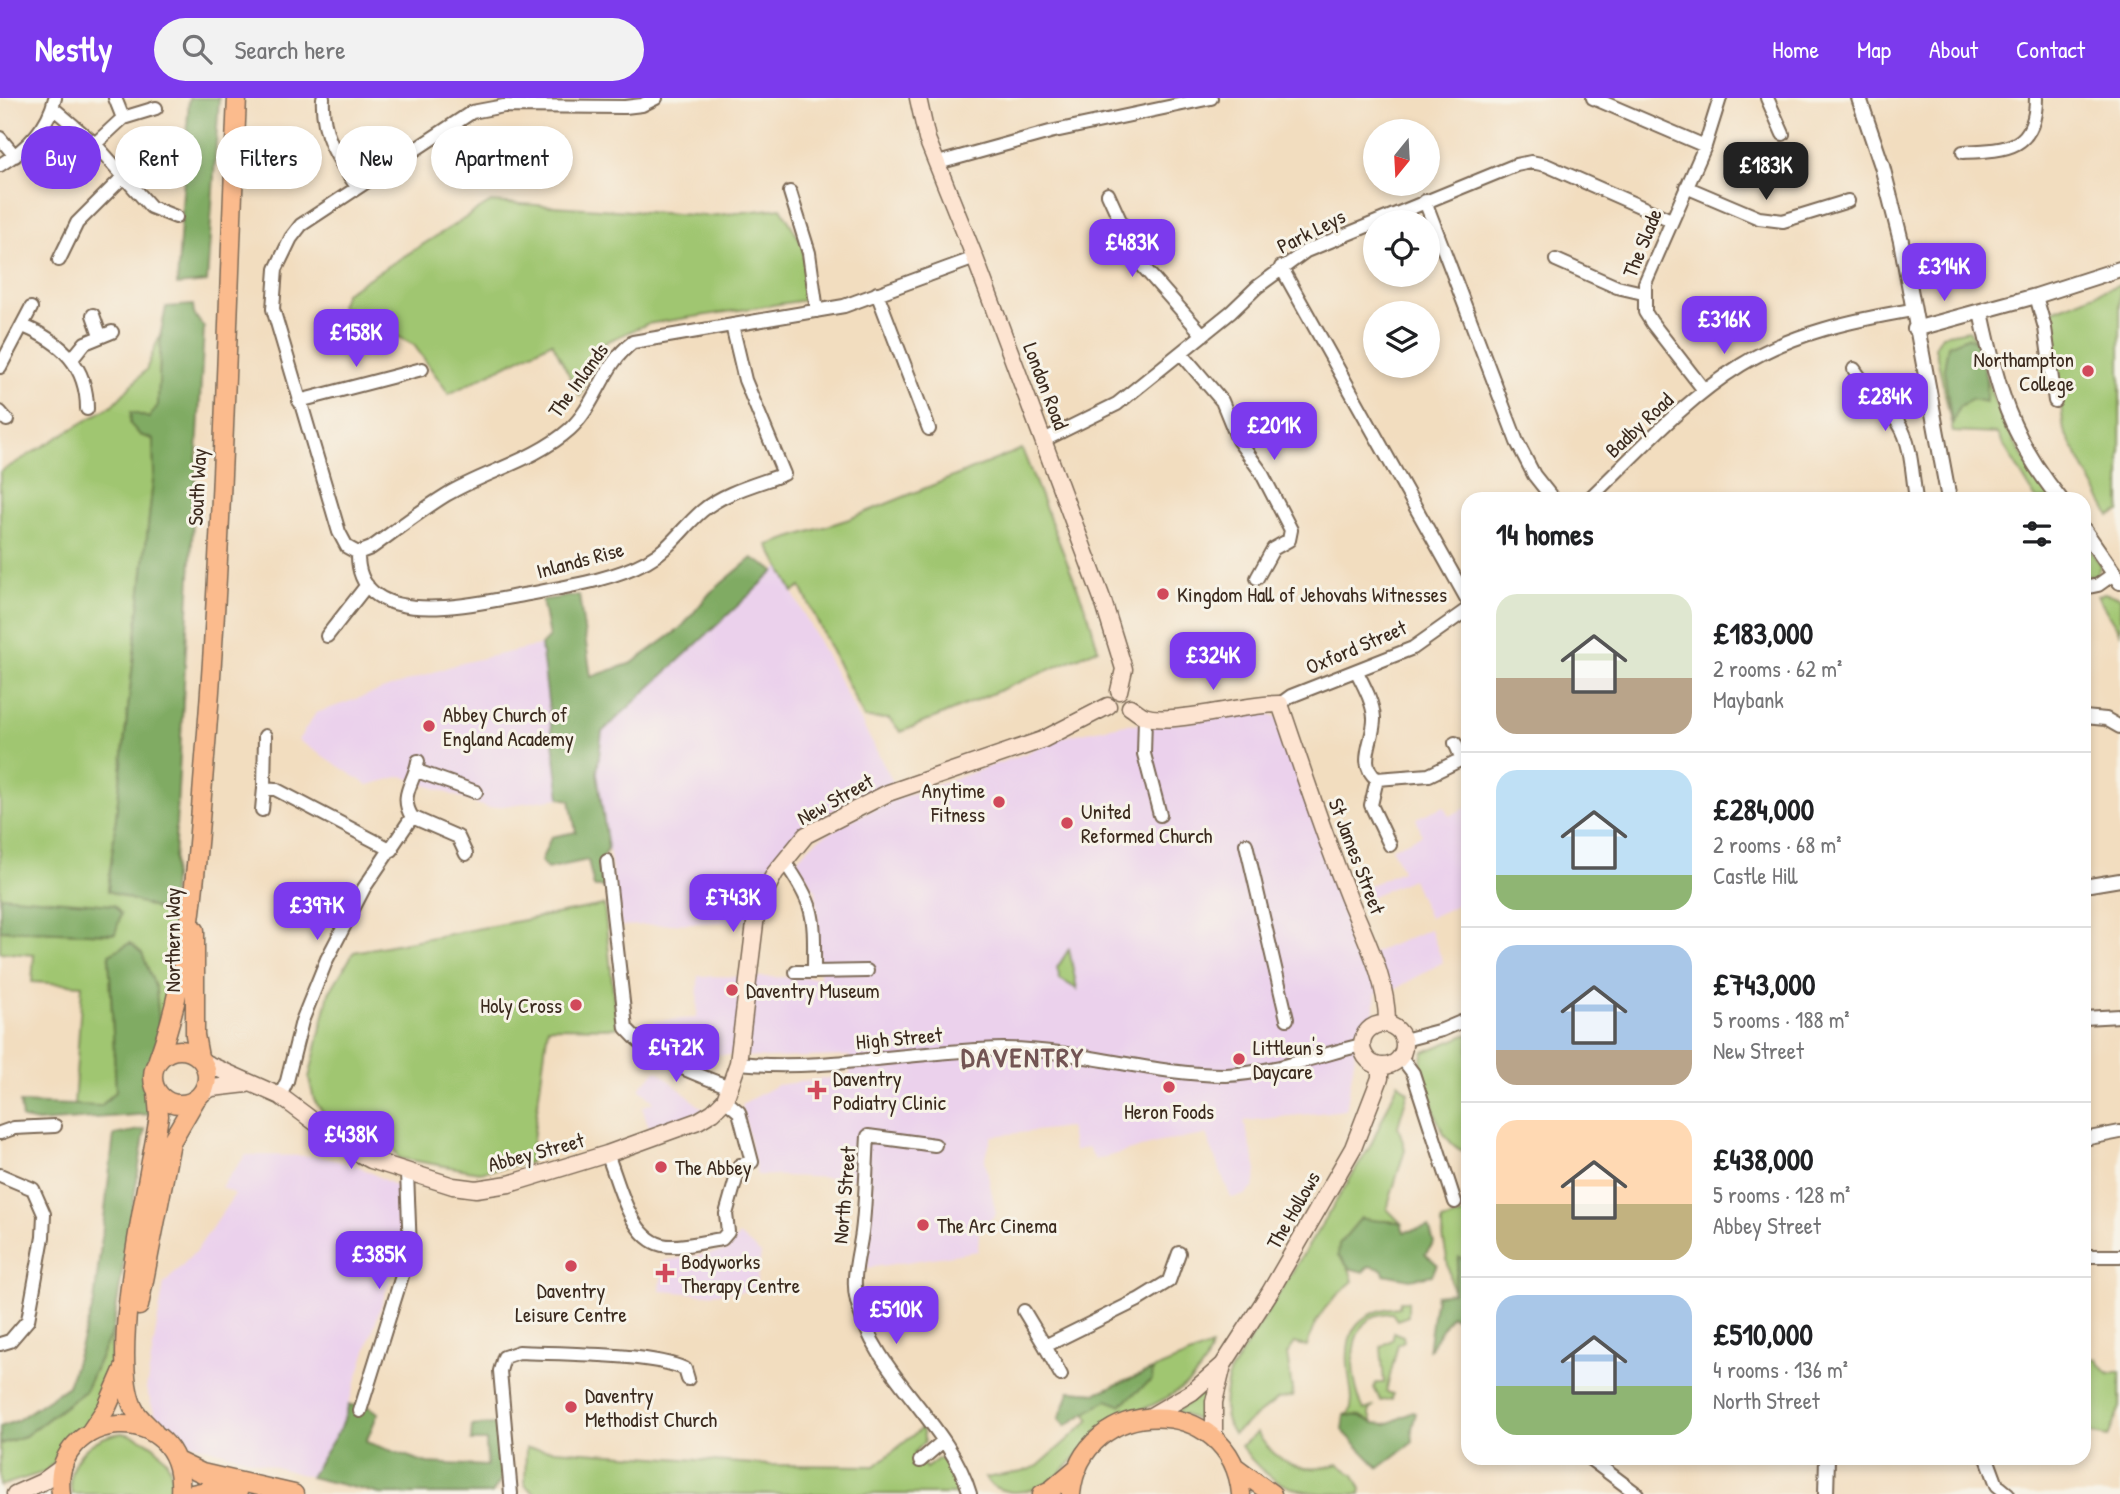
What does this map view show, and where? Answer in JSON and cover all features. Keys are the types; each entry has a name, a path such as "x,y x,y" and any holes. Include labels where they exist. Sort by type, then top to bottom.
{"main road":[{"name":"South Way","path":"195,877 210,696 237,98"},
{"name":"London Road","path":"918,98 927,139 1044,440 1125,669 1119,691"},
{"path":"1119,691 1130,697 1130,707 1119,714 1108,706 1111,694 1119,691"},
{"name":"Oxford Street","path":"1146,717 1164,718 1261,703 1280,704"},
{"name":"St James Street","path":"1280,704 1348,896 1367,939 1387,1008 1387,1024"},
{"name":"New Street","path":"738,1063 757,907 764,889 806,835 888,793 1042,740 1108,706"},
{"path":"1130,707 1146,717"},
{"name":"Northern Way","path":"158,1059 169,1030 195,877"},
{"name":"Northern Way","path":"195,877 195,1035 201,1059"},
{"path":"1378,1024 1387,1024 1397,1029 1404,1040 1401,1057 1392,1064 1380,1066 1365,1058 1361,1045 1368,1029 1378,1024"},
{"path":"127,1342 139,1307 171,1142 207,1080 201,1059 182,1049 172,1050 158,1059 152,1073 159,1116 128,1305 125,1366 132,1406 163,1439 177,1461 180,1494"},
{"name":"Abbey Street","path":"201,1059 280,1096 352,1150 407,1173 476,1189 509,1184 607,1154 698,1121 713,1112 727,1093"},
{"path":"727,1093 738,1063"},
{"name":"The Hollows","path":"1223,1365 1270,1292 1353,1148 1380,1078 1380,1066"},
{"path":"157,1092 172,1103 180,1104 212,1088 249,1083"},
{"path":"1042,1494 1051,1490 1078,1466 1090,1447 1106,1432 1125,1422 1151,1416 1192,1392 1223,1365"},
{"path":"1214,1438 1214,1402 1223,1365"},
{"path":"61,1494 64,1466 71,1449 91,1431 107,1407 125,1366"},
{"path":"1151,1416 1174,1418 1196,1426 1214,1438 1234,1466 1272,1494"},
{"path":"91,1431 115,1424 132,1424 154,1432"},
{"path":"177,1461 202,1473 294,1494"},
{"path":"15,1494 42,1482 64,1466"},
{"path":"1071,1494 1078,1466"},
{"path":"1234,1466 1241,1494"},
{"path":"192,1494 215,1489 269,1494"}],"street":[{"path":"115,98 123,118"},
{"path":"323,98 323,125 336,154"},
{"path":"417,147 472,111 486,107 544,102 625,107 642,105 656,98"},
{"path":"938,163 1050,132 1211,98"},
{"path":"1593,98 1705,146"},
{"name":"The Slade","path":"1704,390 1645,312 1643,293 1671,220 1705,146 1720,98"},
{"path":"1767,98 1783,134"},
{"path":"1859,98 1882,166 1901,241 1915,329 1948,492"},
{"path":"1963,152 2001,150 2025,139 2035,121 2036,98"},
{"path":"0,165 31,141 54,103 77,126"},
{"path":"101,138 123,118 156,108"},
{"path":"0,138 15,156"},
{"path":"101,151 115,167"},
{"name":"Park Leys","path":"1044,440 1117,404 1203,335 1281,267 1330,240 1478,179 1531,162 1546,165 1671,220"},
{"path":"59,260 77,223 115,186"},
{"path":"1686,187 1759,218 1783,221 1848,201"},
{"path":"135,189 151,207 176,218"},
{"path":"327,636 367,585 358,566 358,553 347,547 339,532 273,309 274,281 282,254 301,225 354,189"},
{"path":"790,192 810,253 817,311"},
{"path":"1108,194 1139,262 1203,335"},
{"path":"1425,201 1517,442 1534,474 1548,492"},
{"name":"The Inlands","path":"358,553 370,548 447,495 549,445 571,427 589,405 618,353 633,342 817,311 975,258"},
{"path":"1556,260 1617,288 1643,293"},
{"path":"1281,267 1461,588"},
{"path":"1915,329 2036,296 2120,269"},
{"path":"877,293 929,429"},
{"path":"2036,296 2045,328 2055,401"},
{"path":"0,367 31,308"},
{"name":"Badby Road","path":"1596,492 1704,390 1741,364 1801,337 1842,324 1912,310"},
{"path":"1981,312 1995,380 2009,420 2025,450 2055,492"},
{"path":"72,359 85,343 106,333 93,315"},
{"name":"Inlands Rise","path":"367,585 384,597 403,605 444,609 609,575 646,561 670,546 701,511 717,500 785,474 745,380 732,325"},
{"path":"23,326 37,332 72,359 86,383 87,409"},
{"path":"1181,353 1222,401 1238,440 1261,472 1291,530 1289,540 1273,549 1256,578"},
{"path":"299,401 422,369"},
{"path":"1854,369 1867,391 1900,425 1906,439 1915,492"},
{"path":"2091,540 2117,577 2091,586"},
{"name":"Oxford Street","path":"1280,704 1291,696 1413,648 1461,615"},
{"path":"1357,672 1374,717 1367,756 1369,769 1377,779"},
{"path":"1146,717 1144,754 1160,815"},
{"path":"2091,718 2106,719 2120,727"},
{"path":"262,810 265,736"},
{"path":"1455,743 1461,757"},
{"path":"1377,779 1429,775 1461,759"},
{"path":"466,854 458,837 412,817 407,809 407,788 418,766 476,792"},
{"path":"1377,779 1371,805 1390,845"},
{"path":"264,788 275,789 392,850"},
{"path":"280,1096 287,1081 302,1021 327,959 364,888 412,817"},
{"path":"1246,844 1287,1018"},
{"path":"784,861 810,901 814,917 814,972"},
{"path":"607,862 626,1028 641,1045 660,1058 727,1093 739,1112 752,1162 740,1165 726,1214 728,1232 722,1240 664,1245 647,1238 637,1226 607,1154"},
{"path":"2091,885 2120,880"},
{"path":"796,972 867,971"},
{"path":"2091,1018 2120,1016"},
{"path":"1404,1040 1461,1022"},
{"name":"High Street","path":"738,1063 812,1065 982,1050 1037,1049 1141,1069 1230,1075 1361,1045"},
{"path":"1401,1057 1413,1073 1455,1202"},
{"path":"0,1133 14,1128 55,1126"},
{"path":"2091,1138 2120,1132"},
{"name":"North Street","path":"935,1145 868,1136 862,1231 855,1265 856,1299 877,1347 960,1464 970,1494"},
{"path":"360,1410 410,1250 407,1173"},
{"path":"0,1175 33,1189 44,1214 43,1237 28,1321 10,1341 0,1344"},
{"path":"1045,1346 1138,1300 1169,1280 1178,1253"},
{"path":"2091,1256 2120,1256"},
{"path":"1024,1311 1061,1375"},
{"path":"511,1494 500,1371 504,1357 519,1352 636,1360 676,1365 685,1369 688,1379"},
{"path":"920,1461 943,1441"},
{"path":"1598,1465 1637,1494"},
{"path":"1826,1494 1827,1465"},
{"path":"1990,1465 1997,1485 2008,1494"}],"shaded area":[{"path":"779,567 893,782 817,819 790,839 762,881 746,921 621,926 597,776 602,732"},
{"name":"Abbey Church of England Academy","path":"541,645 560,798 488,808 402,776 368,785 298,740 316,713 457,664"},
{"path":"1260,711 1283,719 1361,958 1430,929 1443,962 1397,988 1376,993 1373,1017 1357,1042 1346,1110 1244,1121 1257,1170 1254,1187 1245,1195 1231,1198 1206,1135 1160,1142 1095,1160 1088,1147 1074,1151 1069,1127 992,1136 985,1160 996,1214 979,1231 978,1251 867,1268 871,1179 757,1175 742,1104 777,1085 850,1075 850,1056 768,1058 650,1047 654,1021 697,1018 698,976 820,978 816,891 796,860 817,840 850,821 894,800 1027,753 1052,739 1126,724 1184,723"},
{"path":"1444,806 1449,816 1461,810 1461,903 1429,918 1412,879 1365,899 1361,889 1402,871 1392,848 1422,835 1416,818"},
{"path":"657,1070 704,1110 650,1130 642,1107 654,1102 639,1088"},
{"path":"246,1155 318,1156 358,1166 398,1187 405,1216 400,1248 341,1427 310,1477 185,1441 177,1431 157,1420 146,1389 164,1284 196,1251 235,1194 221,1187"},
{"path":"739,1235 761,1254 755,1291 702,1294 660,1291 663,1261 727,1251"}],"green space":[{"path":"189,98 219,98 207,282 177,285 183,189 202,189 202,126 187,126"},
{"path":"491,202 708,216 781,208 803,245 806,300 647,324 606,342 580,396 552,342 449,394 414,345 340,306 345,293"},
{"name":"Northampton College","path":"2120,284 2120,512 2110,516 2064,431 2050,312"},
{"path":"193,305 194,314 204,328 171,914 108,891 154,472 153,439 140,435 130,424 131,412 149,418 158,405 161,332 166,307"},
{"path":"1969,330 1976,342 2006,427 2047,492 2032,492 1997,434 1953,432 1935,347 1942,335"},
{"path":"161,332 158,406 149,418 141,418 140,435 153,439 154,472 108,890 171,914 180,922 160,1036 109,954 116,1091 101,1106 74,1106 82,985 32,982 34,955 0,952 0,930 115,934 0,896 0,472 114,404 146,370"},
{"path":"1967,337 1979,342 1986,379 1986,402 1971,399 1959,407 1952,425 1944,369 1948,345"},
{"path":"1022,449 1089,617 1098,649 901,732 889,719 864,718 801,587 793,592 768,545 849,519"},
{"path":"2091,551 2101,565 2096,575 2091,575"},
{"path":"752,558 775,571 602,732 597,773 608,848 602,859 606,887 594,887 588,860 547,869 541,861 551,837 576,832 570,800 560,798 541,645 549,637 542,600 579,595 591,677 632,663 681,628 710,593"},
{"path":"2104,593 2120,597 2120,633 2097,596"},
{"path":"0,896 114,905 121,914 115,934 0,930"},
{"path":"604,905 617,1028 548,1027 530,1163 479,1172 399,1158 385,1131 348,1134 326,1116 314,1100 309,1078 329,993 354,952"},
{"path":"130,943 142,953 156,989 160,1036 146,1076 149,1114 38,1122 22,1119 20,1103 101,1106 116,1091 109,954"},
{"path":"1069,949 1077,989 1060,979 1057,968"},
{"path":"1461,1037 1461,1150 1448,1139 1436,1115 1421,1062 1424,1052"},
{"path":"1398,1083 1408,1092 1398,1126 1405,1149 1387,1209 1401,1223 1371,1223 1358,1232 1338,1255 1349,1268 1353,1281 1324,1310 1307,1347 1295,1343 1287,1354 1293,1397 1278,1399 1233,1434 1225,1412 1229,1374 1371,1145"},
{"path":"145,1129 113,1329 85,1391 25,1436 0,1444 0,1427 16,1421 68,1386 94,1303 114,1135"},
{"path":"1461,1215 1461,1299 1453,1293 1442,1221"},
{"path":"1361,1218 1401,1223 1404,1232 1429,1227 1434,1243 1425,1254 1437,1264 1432,1275 1410,1279 1384,1274 1382,1269 1369,1266 1363,1272 1349,1268 1338,1255 1339,1244"},
{"path":"1459,1257 1461,1323 1451,1315 1428,1351 1436,1295 1453,1293"},
{"path":"1400,1301 1408,1301 1408,1316 1397,1320 1392,1313 1376,1316 1364,1324 1357,1335 1353,1366 1355,1382 1364,1410 1373,1407 1369,1412 1373,1423 1360,1416 1344,1415 1349,1413 1352,1403 1348,1360 1351,1336 1363,1319 1384,1309 1399,1307"},
{"path":"113,1329 109,1388 86,1425 45,1472 0,1486 0,1444 25,1436 85,1391"},
{"path":"1393,1332 1403,1336 1404,1341 1398,1344 1386,1392 1393,1394 1392,1399 1381,1401 1374,1388 1376,1383 1384,1383 1381,1347 1393,1339"},
{"path":"1211,1346 1202,1368 1186,1385 1166,1398 1118,1418 1045,1484 1030,1490 1012,1492 997,1488 985,1478 1022,1472 1038,1466 1090,1420 1084,1412 1065,1426 1059,1419 1070,1391 1096,1393"},
{"path":"2091,1359 2096,1359 2108,1374 2120,1371 2120,1407 2108,1437 2091,1433"},
{"path":"1153,1370 1152,1380 1120,1405 1107,1400 1065,1426 1059,1419 1070,1391 1096,1393"},
{"path":"1208,1389 1204,1413 1206,1423 1176,1412"},
{"path":"349,1405 368,1407 378,1413 366,1442 427,1463 487,1466 486,1441 471,1441 472,1426 494,1424 503,1431 501,1480 492,1494 380,1494 310,1477 341,1427"},
{"path":"1416,1413 1412,1429 1413,1442 1379,1468 1342,1430 1344,1415 1360,1416 1373,1423 1387,1424"},
{"path":"922,1428 925,1442 914,1453 926,1468 939,1458 951,1463 964,1494 535,1494 525,1485 526,1448 769,1465 875,1466"},
{"path":"122,1433 143,1440 160,1453 171,1471 171,1494 72,1494 72,1471 82,1452 100,1439"},
{"path":"1257,1433 1273,1453 1292,1465 1313,1469 1338,1464 1354,1475 1361,1489 1360,1494 1307,1491 1279,1482 1266,1474 1241,1446"}],"place":[{"name":"Northampton College","path":"2088,371"},
{"name":"Kingdom Hall of Jehovahs Witnesses","path":"1163,594"},
{"name":"Abbey Church of England Academy","path":"429,726"},
{"name":"Anytime Fitness","path":"999,802"},
{"name":"United Reformed Church","path":"1067,823"},
{"name":"Daventry Museum","path":"732,990"},
{"name":"Holy Cross","path":"576,1005"},
{"name":"Littleun's Daycare","path":"1239,1059"},
{"name":"Heron Foods","path":"1169,1087"},
{"name":"Daventry Podiatry Clinic","path":"817,1090"},
{"name":"The Abbey","path":"661,1167"},
{"name":"The Arc Cinema","path":"923,1225"},
{"name":"Daventry Leisure Centre","path":"571,1266"},
{"name":"Bodyworks Therapy Centre","path":"665,1273"},
{"name":"Daventry Methodist Church","path":"571,1407"}],"district":[{"name":"DAVENTRY","path":"1023,1057"}]}
